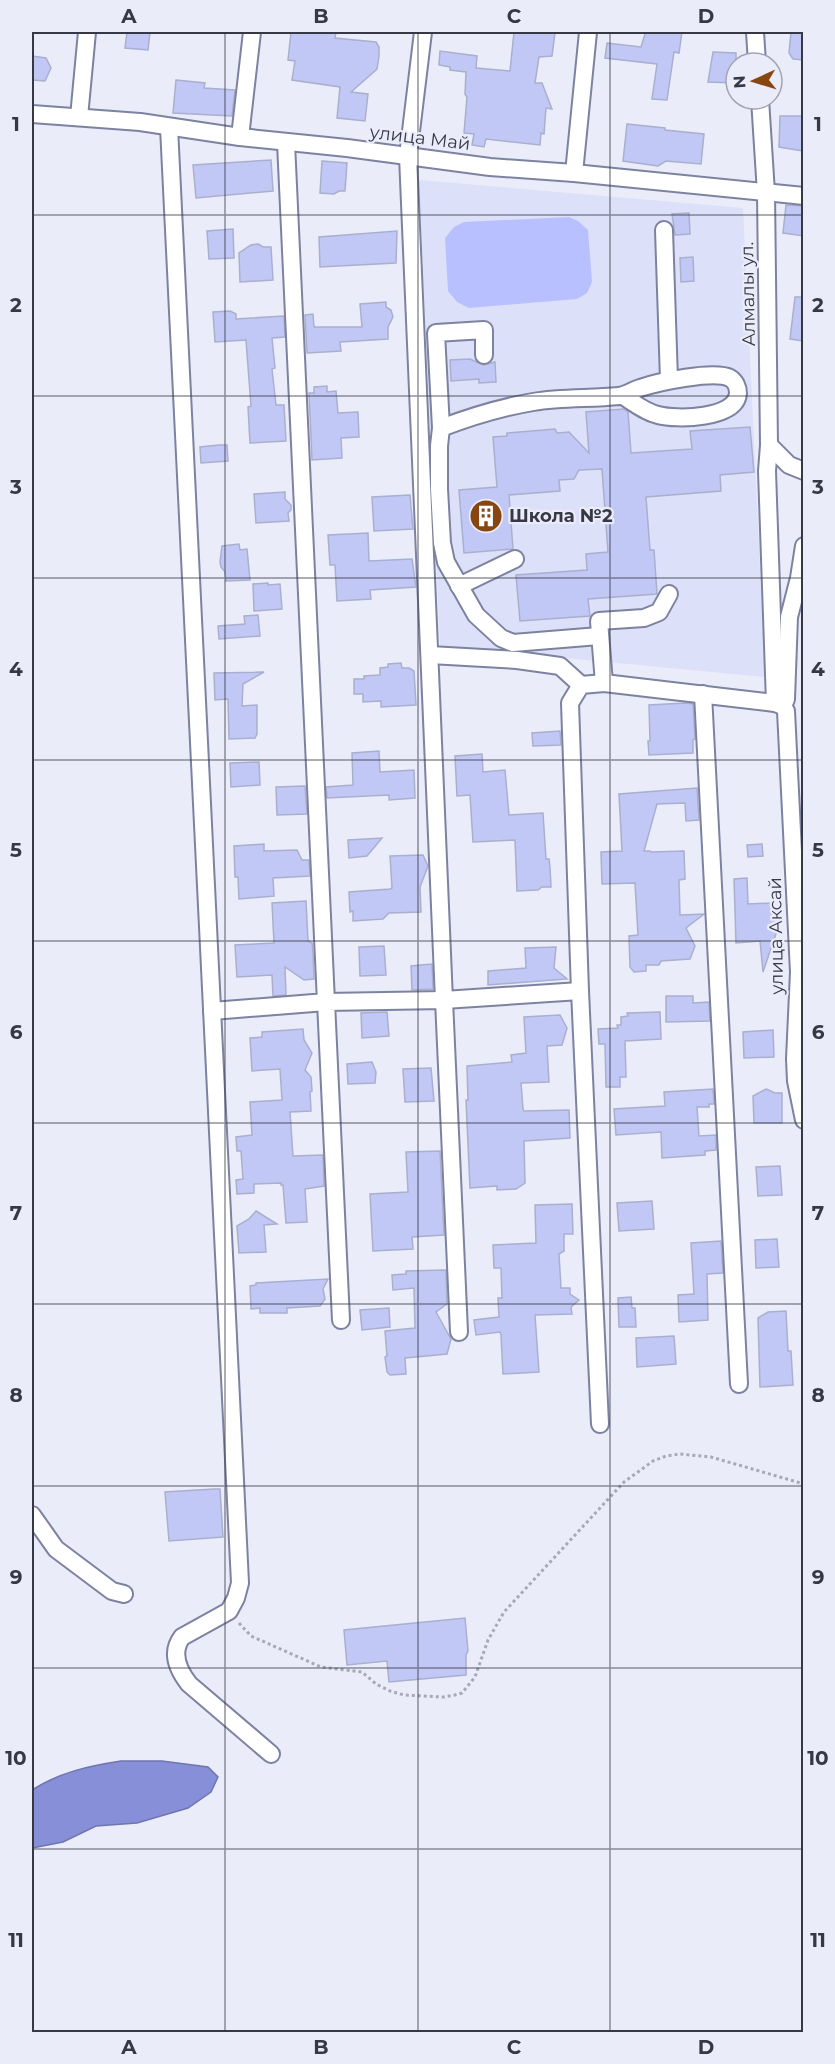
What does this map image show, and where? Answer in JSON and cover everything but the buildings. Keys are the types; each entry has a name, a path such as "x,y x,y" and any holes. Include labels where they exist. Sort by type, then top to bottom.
{"street":[{"path":"79,117 87,32"},
{"path":"240,137 252,32"},
{"path":"423,32 408,156 459,1332"},
{"path":"574,173 588,32"},
{"path":"755,32 757,51"},
{"name":"Алмалы ул.","path":"761,111 766,193 769,445 766,471 779,704"},
{"name":"улица Май","path":"32,114 140,122 286,143 490,167 804,196"},
{"path":"169,127 240,1583 234,1604 229,1611 182,1637 178,1643 177,1662 179,1671 189,1684 271,1754"},
{"path":"286,143 341,1320"},
{"path":"664,230 669,380"},
{"path":"484,355 484,330 436,333 441,428 439,446 442,543 446,562 476,615 501,638 513,643 599,636"},
{"path":"441,428 533,402 623,396 639,388 669,380 723,376 732,379 738,395 732,407 724,412 699,416 666,417 656,415 623,396"},
{"path":"769,445 789,465 804,471"},
{"path":"430,656 517,660 560,666 581,685 604,683 779,704 786,699 789,617 804,546"},
{"path":"459,586 515,560"},
{"path":"604,683 599,621 644,618 660,612 669,594"},
{"path":"581,685 570,703 580,991 600,1424"},
{"path":"703,694 739,1384"},
{"name":"улица Аксай","path":"779,704 786,711 796,752 799,972 795,1070 804,1120"},
{"path":"212,1011 326,1002 444,1000 580,991"},
{"path":"32,1515 56,1549 112,1591 124,1594"}],"path":[{"path":"234,1604 239,1623 251,1636 321,1667 362,1672 376,1684 404,1695 442,1697 454,1695 462,1693 475,1677 488,1640 504,1612 624,1482 653,1461 680,1454 703,1455 804,1484"}],"shaded area":[{"path":"419,180 743,208 765,677 440,646"},
{"path":"569,217 588,230 592,282 587,293 577,299 469,308 457,302 448,291 445,238 454,227 464,222"},
{"path":"121,1761 162,1761 208,1767 218,1777 211,1792 188,1808 137,1823 96,1826 63,1842 32,1848 32,1790 75,1771"}],"place":[{"name":"Школа №2","path":"486,516"}]}
